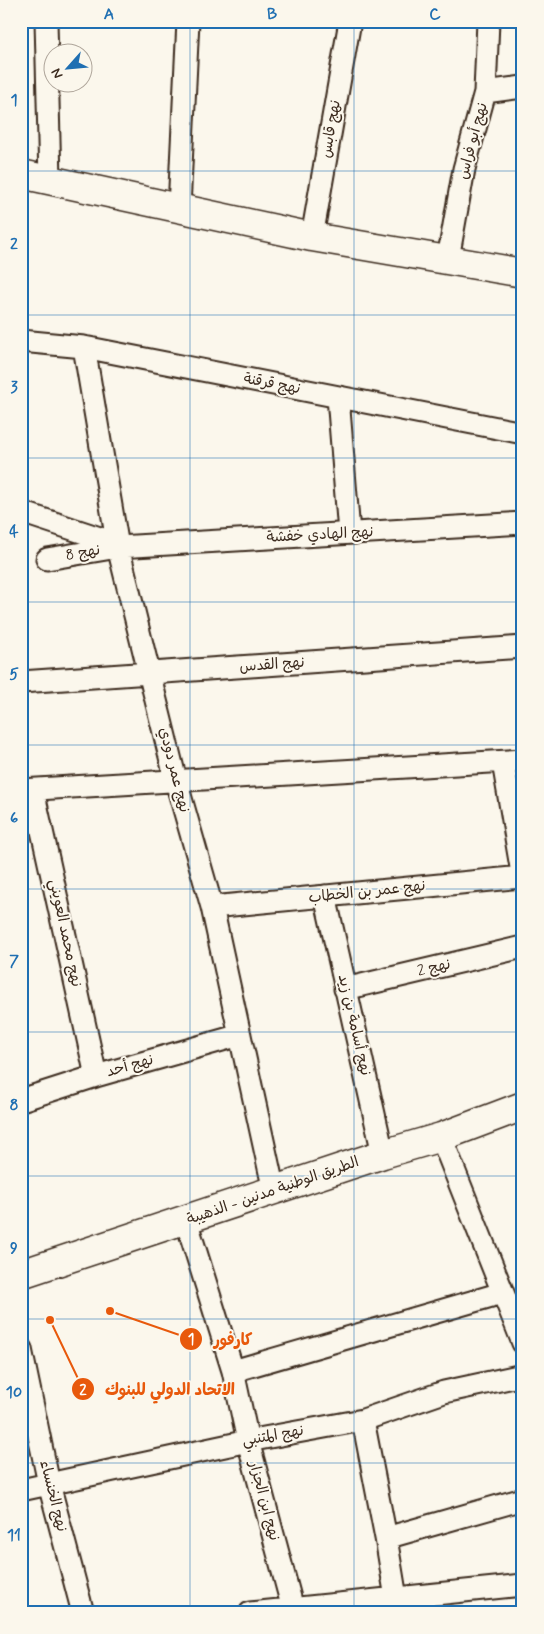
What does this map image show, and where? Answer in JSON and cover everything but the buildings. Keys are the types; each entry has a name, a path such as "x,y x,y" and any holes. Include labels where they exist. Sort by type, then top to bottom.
{"main road":[{"path":"21,174 312,237 523,273"},
{"name":"الطريق الوطنية مدنين - الذهيبة","path":"21,1274 383,1154 441,1137 523,1106"}],"street":[{"path":"46,21 50,180"},
{"path":"179,208 188,21"},
{"name":"نهج قابس","path":"312,237 350,21"},
{"name":"نهج أبو فراس","path":"448,259 464,169 485,92 488,21"},
{"path":"485,92 523,87"},
{"name":"نهج قرقنة","path":"21,342 84,348 523,433"},
{"name":"نهج عمر دودي","path":"84,348 118,545 176,781 212,907 274,1191"},
{"path":"338,397 349,533"},
{"name":"نهج الهادي خفشة","path":"21,512 118,545 523,523"},
{"name":"نهج 8","path":"47,559 118,545"},
{"name":"نهج القدس","path":"21,682 523,647"},
{"path":"27,790 513,761 523,878"},
{"name":"نهج محمد العويني","path":"27,790 96,1076"},
{"name":"نهج عمر بن الخطاب","path":"212,907 523,878"},
{"name":"نهج أسامة بن زيد","path":"325,896 383,1154"},
{"name":"نهج 2","path":"345,989 523,947"},
{"name":"نهج أحد","path":"21,1100 96,1076 240,1035"},
{"path":"441,1137 523,1343"},
{"name":"نهج ابن الجزار","path":"186,1220 233,1371 248,1441 293,1609"},
{"path":"233,1371 502,1294"},
{"name":"نهج الخنساء","path":"21,1349 50,1484 83,1613"},
{"name":"نهج المتنبي","path":"21,1490 248,1441 363,1420 444,1392 523,1375"},
{"path":"363,1420 396,1598"},
{"path":"386,1538 523,1499"},
{"path":"250,1613 523,1585"}],"place":[{"name":"كارفور","path":"110,1311"},
{"name":"الاتحاد الدولي للبنوك","path":"50,1320"}]}
